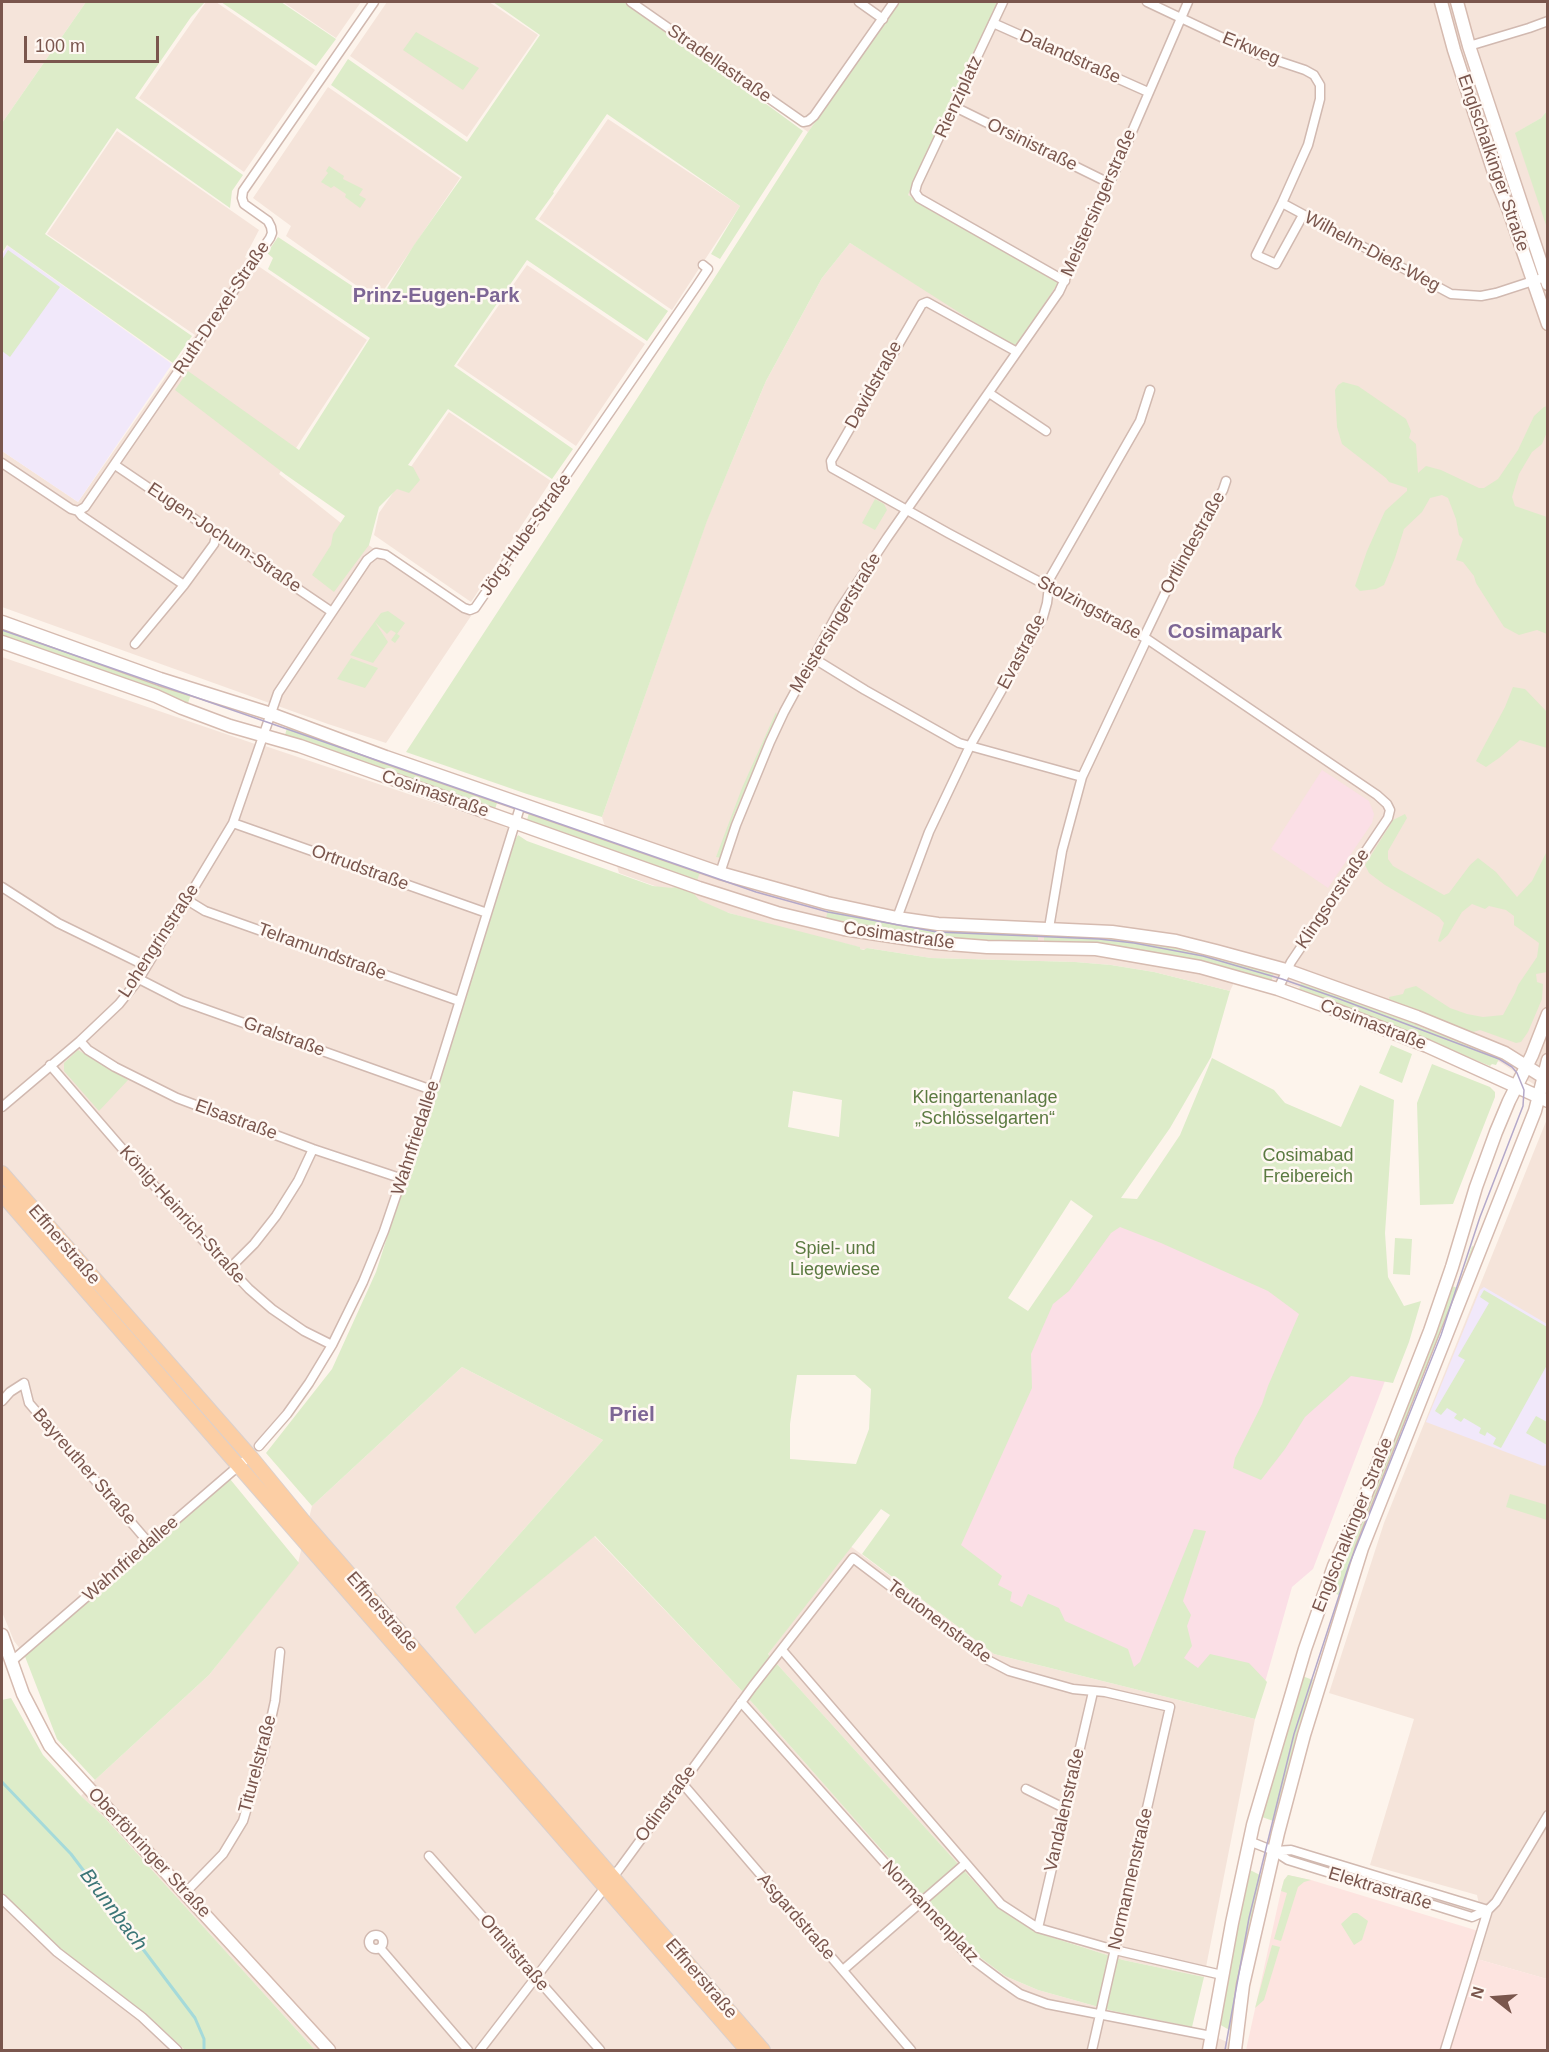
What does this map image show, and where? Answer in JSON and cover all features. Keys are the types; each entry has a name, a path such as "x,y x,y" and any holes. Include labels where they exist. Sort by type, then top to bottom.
{"main road":[{"name":"Englschalkinger Straße","path":"1442,2 1457,60 1497,182 1543,279"},
{"name":"Englschalkinger Straße","path":"1457,2 1468,46 1543,279 1548,324"},
{"name":"Cosimastraße","path":"2,622 160,679 271,714 720,873 831,904 897,918 938,924 1112,932 1176,941 1286,970 1417,1017 1505,1053 1546,1079"},
{"name":"Cosimastraße","path":"2,642 156,696 189,711 263,737 300,746 714,893 777,913 865,933 946,944 1096,949 1200,967 1278,989 1331,1008 1427,1046 1544,1099"},
{"path":"714,893 720,873"},
{"name":"Englschalkinger Straße","path":"1209,2050 1250,1841 1288,1705 1324,1592 1359,1512 1430,1331 1476,1187 1497,1132 1548,1014"},
{"name":"Englschalkinger Straße","path":"1235,2050 1243,1985 1274,1851 1304,1735 1371,1521 1544,1099 1548,1060"},
{"name":"Effnerstraße","path":"2,1173 254,1451 305,1523 609,1882 747,2050"},
{"name":"Effnerstraße","path":"2,1194 239,1467 609,1882 763,2050"},
{"name":"Oberföhringer Straße","path":"2,1635 23,1694 50,1746 329,2050"}],"street":[{"name":"Ruth-Drexel-Straße","path":"78,511 85,507 116,465 270,238 271,227 268,221 244,204 243,191 375,2"},
{"name":"Stradellastraße","path":"634,2 803,122 808,121 883,19"},
{"path":"859,2 883,19 894,2"},
{"name":"Rienziplatz","path":"1003,2 915,192 919,198 1065,281"},
{"name":"Erkweg","path":"1147,2 1257,54 1314,75 1318,82 1320,99 1308,145 1282,203"},
{"name":"Meistersingerstraße","path":"720,873 770,742 846,599 1065,281 1188,2"},
{"path":"1468,46 1548,21"},
{"name":"Dalandstraße","path":"993,23 1148,92"},
{"name":"Orsinistraße","path":"955,107 1109,183"},
{"path":"1282,203 1256,255 1276,264 1303,215"},
{"name":"Wilhelm-Dieß-Weg","path":"1282,203 1451,294 1481,296 1543,279"},
{"name":"Jörg-Hube-Straße","path":"271,714 278,693 367,560 376,553 386,555 464,608 475,609 708,269 703,265"},
{"name":"Davidstraße","path":"832,468 831,461 922,304 927,302 1017,352"},
{"name":"Evastraße","path":"897,918 929,832 970,746 1043,617 1050,578 1140,421 1150,390"},
{"path":"989,393 1046,431"},
{"path":"2,463 70,509 78,511 82,516 184,585"},
{"name":"Eugen-Jochum-Straße","path":"116,465 332,612"},
{"name":"Stolzingstraße","path":"832,468 1146,638 1377,795 1390,810"},
{"name":"Ortlindestraße","path":"1049,928 1062,851 1082,777 1170,583 1226,482"},
{"path":"135,644 184,585 214,544 217,533"},
{"path":"813,658 959,743 1082,777"},
{"path":"263,737 271,714"},
{"name":"Lohengrinstraße","path":"2,1107 80,1041 119,1004 139,979 233,823 263,737"},
{"name":"Wahnfriedallee","path":"12,1661 148,1542 239,1467 292,1406 332,1345 367,1272 403,1179 521,804"},
{"name":"Klingsorstraße","path":"1278,989 1286,970 1388,818 1390,810"},
{"name":"Ortrudstraße","path":"233,823 487,914"},
{"path":"2,887 58,923 146,966"},
{"name":"Telramundstraße","path":"187,900 205,911 459,1001"},
{"name":"Gralstraße","path":"139,979 182,1001 432,1090"},
{"name":"Elsastraße","path":"80,1041 88,1050 115,1067 177,1098 313,1149 403,1179"},
{"name":"König-Heinrich-Straße","path":"50,1065 183,1219 230,1269 272,1309 304,1331 332,1345"},
{"path":"230,1269 276,1216 298,1181 313,1149"},
{"name":"Bayreuther Straße","path":"2,1401 10,1392 24,1383 29,1403 148,1542"},
{"name":"Odinstraße","path":"480,2050 609,1882 741,1702 853,1558"},
{"name":"Teutonenstraße","path":"853,1558 988,1660 1009,1671 1092,1692 1105,1692 1170,1707"},
{"path":"782,1650 1001,1904 1038,1928 1115,1950 1222,1975"},
{"name":"Titurelstraße","path":"186,1892 223,1854 243,1821 264,1751 275,1701 280,1652"},
{"name":"Vandalenstraße","path":"1038,1928 1092,1692"},
{"name":"Normannenplatz","path":"741,1702 968,1956 1020,1994 1047,2004 1211,2036"},
{"name":"Normannenstraße","path":"1092,2050 1170,1707"},
{"name":"Asgardstraße","path":"682,1783 911,2050"},
{"path":"1026,1789 1066,1809"},
{"path":"1445,2050 1488,1910 1496,1902 1548,1815"},
{"name":"Elektrastraße","path":"1250,1841 1288,1860 1472,1917 1479,1916 1488,1910"},
{"name":"Ortnitstraße","path":"429,1856 600,2050"},
{"path":"843,1970 965,1864"},
{"path":"2,1899 57,1952 142,2017 177,2050"},
{"path":"380,1948 468,2050"}],"shaded area":[{"path":"2,2 86,2 2,123"},
{"path":"206,2 216,2 315,70 244,172 139,98"},
{"path":"283,2 361,2 336,38"},
{"path":"387,2 489,2 538,35 467,137 350,56"},
{"path":"628,2 900,2 808,132"},
{"path":"998,2 1547,2 1547,111 1541,118 1516,133 1548,228 1547,1093 1500,1062 1336,1000 1241,968 1230,991 1154,972 1111,965 931,958 867,948 866,950 726,912 619,873 602,817 707,520 766,381 822,278 850,243 929,292 1057,283 908,195"},
{"path":"328,87 460,178 377,300 286,236 291,226 253,198"},
{"path":"608,119 740,206 672,310 539,219"},
{"path":"117,131 259,230 245,257 367,340 279,474 370,546 471,616 386,743 2,607 2,451 78,502 195,335 47,234"},
{"path":"8,246 172,364 78,502 2,451 2,255"},
{"path":"527,265 645,344 576,446 457,365"},
{"path":"449,412 551,481 471,602 374,535 379,513"},
{"path":"2,657 255,744 229,823 142,967 116,1001 80,1036 2,1101"},
{"path":"265,746 513,831 405,1173 338,1332 287,1414 230,1479 150,1544 24,1654 14,1641 2,1612 2,1114 120,1009 140,984 236,826"},
{"path":"1322,770 1369,801 1374,814 1372,823 1328,888 1271,849"},
{"path":"1547,1119 1547,1979 1477,1959 1485,1933 1477,1895 1370,1865 1414,1719 1329,1693 1384,1523"},
{"path":"1118,1212 1252,1273 1388,1373 1313,1569 1292,1587 1256,1714 996,1648 943,1496 963,1416"},
{"path":"1484,1287 1547,1324 1547,1465 1543,1466 1426,1422 1480,1290"},
{"path":"462,1367 603,1440 455,1607 475,1633 594,1536 741,1690 969,1949 1005,1976 1038,1990 1113,2011 1192,2027 1246,2050 315,2050 104,1817 81,1796 95,1780 209,1675 298,1563 312,1506"},
{"path":"849,1545 994,1654 1255,1719 1204,1977 1123,1960 1035,1932 998,1908 768,1654"},
{"path":"1288,1875 1485,1933 1477,1959 1547,1979 1547,2050 1246,2050 1281,1891"},
{"path":"2,1893 59,1948 145,2013 185,2050 2,2050"}],"green space":[{"path":"86,2 205,2 191,17 135,98 243,175 232,191 230,208 117,128 45,234 192,336 173,363 7,245 2,253 2,123"},
{"path":"221,2 281,2 336,39 316,66"},
{"path":"493,2 627,2 803,131 720,259 711,254 740,206 607,114 535,219 668,311 647,341 527,260 454,366 573,449 552,479 448,409 408,465 413,467 420,480 409,493 397,489 379,507 369,545 334,592 312,575 331,545 333,534 345,516 286,475 175,390 188,371 299,450 370,338 268,269 273,258 267,253 278,237 378,303 414,245 462,177 331,85 348,59 467,142 540,35"},
{"path":"900,2 998,2 908,195 1058,283 1015,348 850,243 822,278 766,381 707,521 602,817 406,752 808,132"},
{"path":"416,32 479,68 463,90 403,50"},
{"path":"1547,111 1547,228 1515,133 1541,118"},
{"path":"329,166 344,176 343,179 363,189 359,195 366,199 360,208 334,186 331,188 321,182 328,173 326,171"},
{"path":"8,250 60,287 10,357 2,351 2,260"},
{"path":"1343,382 1358,386 1406,419 1411,431 1409,438 1416,444 1418,473 1426,466 1441,470 1479,488 1484,488 1498,479 1518,450 1534,416 1547,406 1547,432 1542,444 1532,452 1519,474 1512,497 1515,506 1547,517 1547,634 1537,630 1519,635 1504,627 1476,583 1474,576 1463,562 1456,560 1463,539 1459,535 1448,498 1442,495 1430,498 1422,512 1404,529 1384,585 1376,589 1360,591 1355,586 1367,551 1385,511 1407,491 1407,488 1389,482 1342,444 1337,427 1335,390"},
{"path":"875,499 884,504 887,510 875,530 862,523"},
{"path":"388,611 405,623 397,634 400,636 395,643 391,640 396,633 391,630 387,634 375,622 388,642 373,663 350,655 381,613"},
{"path":"2,625 192,691 187,706 2,638"},
{"path":"351,658 378,668 365,688 337,679"},
{"path":"1513,687 1525,689 1547,712 1547,748 1520,740 1486,767 1476,761"},
{"path":"776,712 777,715 733,817 721,858 716,857 742,788"},
{"path":"288,725 347,746 347,749 498,800 494,812 284,738"},
{"path":"530,810 701,870 696,883 526,823"},
{"path":"1405,814 1407,818 1388,851 1388,859 1393,866 1444,895 1449,893 1478,858 1496,872 1517,897 1532,881 1547,851 1547,972 1536,974 1537,982 1543,984 1542,999 1528,1032 1521,1042 1516,1043 1480,1030 1473,1032 1390,1003 1389,997 1403,994 1405,989 1416,986 1450,1008 1467,1014 1483,1017 1503,1015 1518,985 1537,957 1539,943 1514,925 1514,916 1506,910 1489,906 1485,909 1472,904 1462,912 1448,935 1440,942 1438,941 1444,923 1439,917 1385,885 1369,873 1365,865 1393,820"},
{"path":"518,835 527,841 653,886 672,888 680,885 688,886 699,900 729,913 860,947 864,950 867,948 931,958 1111,965 1154,972 1230,991 1211,1057 1170,1128 1121,1198 1137,1199 1180,1135 1212,1058 1274,1090 1285,1103 1341,1127 1360,1085 1394,1100 1385,1233 1388,1277 1404,1306 1421,1301 1409,1342 1393,1383 1351,1376 1305,1417 1285,1449 1261,1480 1233,1468 1235,1458 1262,1404 1299,1314 1268,1291 1120,1227 1111,1233 1069,1291 1053,1304 1031,1354 1032,1388 961,1545 1002,1576 998,1585 1012,1592 1010,1601 1022,1607 1028,1594 1059,1608 1065,1621 1128,1649 1134,1667 1140,1662 1194,1529 1206,1531 1183,1601 1191,1615 1187,1626 1192,1646 1184,1658 1198,1668 1210,1654 1249,1663 1267,1682 1255,1719 994,1654 862,1554 890,1515 881,1509 768,1654 998,1908 1035,1932 1123,1960 1204,1977 1192,2027 1113,2011 1038,1990 1005,1976 969,1949 741,1690 595,1536 475,1634 455,1607 603,1440 462,1367 312,1506 266,1453 332,1369 376,1272 512,845","holes":["793,1091 842,1100 839,1137 788,1127","1071,1200 1093,1216 1028,1311 1008,1298","797,1375 855,1375 871,1389 869,1429 856,1464 790,1459 790,1424"]},
{"path":"829,906 1038,930 1038,943 974,942 825,922"},
{"path":"1044,930 1178,945 1274,971 1271,982 1044,943"},
{"path":"1302,980 1419,1024 1418,1026 1428,1030 1429,1028 1501,1055 1496,1065 1490,1066 1409,1033 1298,993"},
{"path":"1391,1045 1412,1054 1402,1083 1379,1073"},
{"path":"78,1050 128,1080 99,1111 64,1071 64,1063"},
{"path":"1432,1064 1490,1087 1495,1092 1453,1204 1420,1205 1417,1103"},
{"path":"1395,1238 1412,1239 1410,1275 1393,1274"},
{"path":"1472,1246 1474,1247 1471,1261 1344,1597 1329,1591 1449,1285 1458,1288"},
{"path":"1484,1290 1547,1327 1547,1365 1501,1448 1493,1444 1496,1438 1487,1432 1485,1436 1479,1433 1481,1428 1464,1418 1461,1422 1454,1418 1457,1414 1447,1408 1441,1415 1435,1411 1465,1360 1458,1356 1489,1303 1480,1297"},
{"path":"1536,1416 1547,1422 1547,1445 1526,1433"},
{"path":"230,1479 299,1563 209,1675 95,1780 57,1739 24,1654 150,1544"},
{"path":"1510,1494 1547,1505 1547,1520 1506,1507"},
{"path":"1302,1676 1313,1680 1276,1822 1262,1817"},
{"path":"11,1698 43,1755 104,1817 315,2050 185,2050 145,2013 59,1948 2,1893 2,1700"},
{"path":"1248,1869 1262,1876 1233,2032 1217,2023"},
{"path":"1288,1875 1311,1880 1298,1887 1281,1941 1274,1939 1287,1893 1281,1891"},
{"path":"1353,1913 1357,1913 1368,1921 1362,1940 1354,1945 1341,1924"},
{"path":"1272,1945 1280,1947 1264,2000 1255,2008"}],"waterway":[{"name":"Brunnbach","path":"2,1782 71,1854 195,2018 204,2039 204,2050"}],"tram line":[{"path":"2,630 756,892 828,912 937,932 1099,939 1203,956 1337,998 1499,1059 1512,1067 1524,1090 1523,1106 1480,1217 1441,1335 1349,1565 1294,1734 1249,1918 1225,2050"}],"district":[{"name":"Prinz-Eugen-Park","path":"436,296"},
{"name":"Cosimapark","path":"1225,632"},
{"name":"Priel","path":"632,1415"}],"park label":[{"name":"Kleingartenanlage „Schlösselgarten“","path":"985,1108"},
{"name":"Cosimabad Freibereich","path":"1308,1166"},
{"name":"Spiel- und Liegewiese","path":"835,1259"}]}
